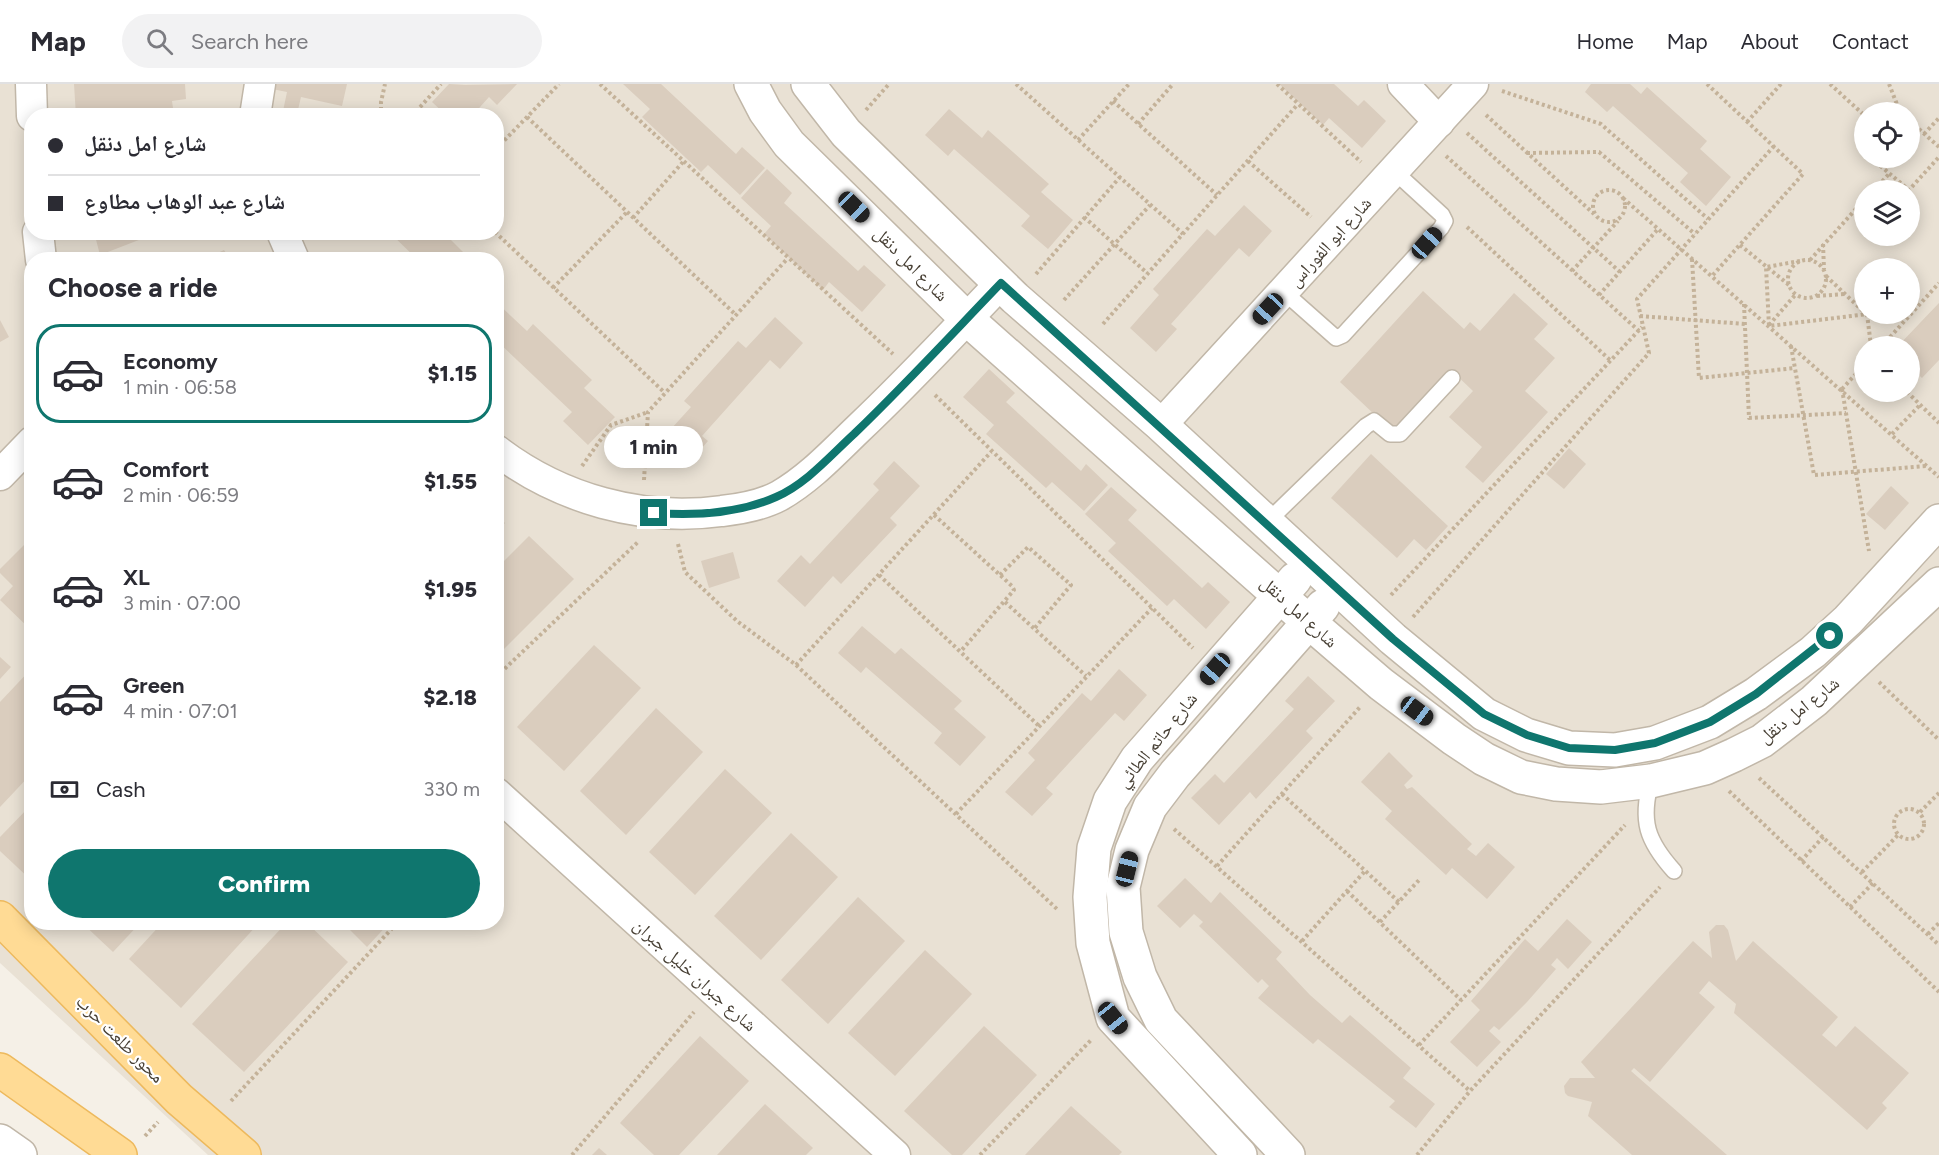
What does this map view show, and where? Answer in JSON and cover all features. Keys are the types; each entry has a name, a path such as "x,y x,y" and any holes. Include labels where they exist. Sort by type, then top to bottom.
{"main road":[{"name":"محور طلعت حرب","path":"0,918 179,1099 244,1155"},
{"path":"0,1070 131,1147"}],"street":[{"path":"31,84 32,108"},
{"path":"256,108 260,84"},
{"name":"شارع امل دنقل","path":"751,84 765,111 789,144 967,319 1380,684 1476,754 1521,777 1556,784 1648,792 1734,755 1762,741 1858,662 1939,584"},
{"name":"شارع امل دنقل","path":"808,84 846,133 1008,291 1161,425 1382,628 1484,714 1527,735 1569,748 1615,750 1655,743 1699,726 1756,694 1812,652 1848,620 1939,521"},
{"path":"1403,84 1457,107"},
{"name":"شارع ابو الفوراس","path":"1161,425 1389,177 1457,107"},
{"path":"504,456 524,471 565,491 667,514 742,509 777,497 811,474 915,375 967,319 1008,291"},
{"path":"0,475 24,450"},
{"name":"شارع حاتم الطائي","path":"1240,1155 1113,1018 1093,943 1090,897 1094,848 1110,801 1137,759 1311,562"},
{"name":"شارع حاتم الطائي","path":"1288,1155 1161,1020 1140,977 1126,932 1123,887 1132,850 1150,807 1175,774 1339,588"},
{"name":"شارع جبران خليل جبران","path":"504,800 895,1155"},
{"path":"0,1141 20,1155"}],"lane":[{"path":"1284,292 1336,338 1343,335 1441,228 1445,221 1442,215 1389,177"},
{"path":"1267,522 1366,426 1374,421 1390,434 1400,434 1452,378"},
{"path":"1648,792 1650,839 1674,872"}],"path":[{"path":"381,108 385,84"},
{"path":"419,108 441,84"},
{"path":"504,141 559,84"},
{"path":"1016,84 1183,234"},
{"path":"1078,140 1129,84"},
{"path":"1138,124 1173,84"},
{"path":"1277,84 1298,104 1389,177"},
{"path":"1707,84 1803,174 1712,276"},
{"path":"1747,122 1781,84"},
{"path":"1830,84 1854,106"},
{"path":"1890,84 1896,102"},
{"path":"1113,101 1217,195"},
{"path":"1103,324 1298,104"},
{"path":"1457,107 1527,153 1611,229"},
{"path":"1457,107 1600,124 1708,219"},
{"path":"1457,107 1593,248 1620,272"},
{"path":"1457,107 1572,271 1639,331"},
{"path":"527,117 736,315"},
{"path":"1924,134 1939,118"},
{"path":"1920,130 1939,147"},
{"path":"1382,628 1649,353 1637,299 1774,146"},
{"path":"1527,153 1599,152 1695,234"},
{"path":"1882,168 1911,190 1939,157"},
{"path":"1248,160 1334,237"},
{"path":"633,218 683,162"},
{"path":"1883,180 1889,174"},
{"path":"1008,291 1084,217 1120,177"},
{"path":"1594,214 1592,205 1595,195 1604,190 1615,190 1939,477"},
{"path":"1572,271 1622,217 1625,207 1623,198"},
{"path":"1043,322 1150,205"},
{"path":"1810,260 1854,211"},
{"path":"553,288 627,212"},
{"path":"1442,215 1463,224 1611,361"},
{"path":"1084,217 1147,273"},
{"path":"1602,221 1612,222 1622,217"},
{"path":"1599,295 1658,229"},
{"path":"503,240 665,393"},
{"path":"1814,296 1822,290 1824,244"},
{"path":"1740,245 1790,286 1796,294 1805,297 1846,294"},
{"path":"565,491 610,425 648,412 787,259"},
{"path":"1692,259 1699,378 1795,368"},
{"path":"1766,267 1810,260 1819,263 1824,273 1854,302"},
{"path":"1790,286 1788,276 1792,267 1800,261"},
{"path":"1766,267 1769,326"},
{"path":"1891,336 1939,283"},
{"path":"1769,326 1796,294"},
{"path":"1744,304 1749,418 1846,413"},
{"path":"1769,326 1854,315"},
{"path":"1640,316 1745,324"},
{"path":"1382,628 1642,327"},
{"path":"1791,345 1814,475 1927,466"},
{"path":"1842,389 1854,376"},
{"path":"1842,389 1876,590"},
{"path":"1917,402 1939,423"},
{"path":"1892,434 1920,405"},
{"path":"648,412 667,514 677,540 685,572 738,621 796,665 1059,911"},
{"path":"796,665 991,452"},
{"path":"504,669 667,514"},
{"path":"934,514 1014,590 961,651"},
{"path":"1000,575 1028,547 1071,585 1034,629"},
{"path":"879,574 1039,726"},
{"path":"1005,602 1086,676"},
{"path":"956,814 1152,608"},
{"path":"1858,662 1939,740"},
{"path":"1217,866 1380,684"},
{"path":"1734,755 1939,945"},
{"path":"1705,768 1939,992"},
{"path":"1419,1045 1648,792"},
{"path":"1920,812 1939,793"},
{"path":"1282,794 1399,902"},
{"path":"1150,807 1470,1091"},
{"path":"1914,809 1920,812 1924,825 1918,837 1904,838 1898,835 1894,822 1901,811 1914,809"},
{"path":"1862,872 1898,835"},
{"path":"1801,861 1824,836"},
{"path":"1302,941 1365,871"},
{"path":"1417,1155 1470,1091 1674,872"},
{"path":"1380,922 1420,879"},
{"path":"1850,907 1873,883"},
{"path":"1347,891 1461,1000"},
{"path":"1928,934 1939,923"},
{"path":"209,1125 391,930"},
{"path":"572,1155 712,990"},
{"path":"980,1155 1113,1018"},
{"path":"131,1147 179,1099"}],"shaded area":[{"path":"0,84 1939,84 1939,1155 208,1155 0,963"}],"building":[{"path":"74,84 185,84 186,99 172,101 173,108 76,108"},
{"path":"273,84 347,84 342,106 301,97 298,108 284,108 287,92 272,89"},
{"path":"449,84 517,84 497,105 489,97 479,108 438,108 432,102"},
{"path":"623,84 661,84 736,154 742,147 765,168 740,195 708,165 701,172 642,117 650,109"},
{"path":"1279,84 1334,84 1358,106 1364,100 1386,121 1362,148 1329,118 1323,125"},
{"path":"1591,84 1630,84 1641,94 1647,87 1707,141 1700,149 1731,177 1706,206 1680,182 1688,173 1613,106 1607,112 1585,92"},
{"path":"949,109 982,138 988,130 1049,184 1041,192 1073,220 1048,249 1021,226 1030,216 954,149 948,156 925,135"},
{"path":"767,169 792,193 784,203 858,271 864,265 886,285 862,312 829,282 823,290 764,234 771,226 741,198"},
{"path":"1244,205 1272,231 1249,257 1239,248 1171,324 1177,329 1156,352 1130,328 1159,295 1153,289 1207,229 1215,236"},
{"path":"96,240 139,240 108,252 99,252"},
{"path":"397,240 451,240 463,252 410,252"},
{"path":"1423,291 1464,329 1470,322 1480,331 1514,293 1548,324 1534,339 1555,358 1525,391 1548,412 1483,483 1465,467 1482,447 1449,417 1473,391 1452,371 1393,432 1340,382"},
{"path":"1939,303 1939,360 1922,378 1920,376 1920,336 1908,336"},
{"path":"504,309 527,331 533,324 592,380 584,388 615,417 588,445 563,421 572,412 504,348"},
{"path":"775,317 803,343 780,369 770,360 702,436 708,441 688,464 661,440 691,407 684,401 738,341 746,348"},
{"path":"0,320 9,337 0,342"},
{"path":"989,369 1015,393 1006,402 1081,471 1086,464 1108,485 1084,511 1052,482 1046,488 986,434 994,425 963,397"},
{"path":"1569,448 1586,464 1564,489 1546,474"},
{"path":"1371,454 1448,526 1426,550 1414,539 1397,558 1331,498"},
{"path":"894,461 920,486 890,518 897,525 841,584 833,576 805,607 777,581 801,555 810,564 879,490 873,484"},
{"path":"1891,486 1909,503 1885,530 1866,514"},
{"path":"1111,487 1137,510 1128,520 1202,588 1208,582 1230,602 1206,629 1174,599 1167,606 1108,551 1116,543 1085,514"},
{"path":"529,536 574,579 504,649 504,561"},
{"path":"24,545 24,623 0,600 13,586 0,573 0,569"},
{"path":"733,552 740,578 709,588 701,561"},
{"path":"862,626 895,654 901,648 962,701 954,709 986,737 960,766 934,743 942,733 866,667 861,673 838,653"},
{"path":"594,645 641,688 564,771 517,727"},
{"path":"0,657 11,667 0,679"},
{"path":"1119,669 1147,695 1124,721 1115,713 1046,788 1053,794 1032,816 1005,792 1035,760 1028,753 1082,693 1091,701"},
{"path":"24,676 24,782 0,807 0,702"},
{"path":"1308,676 1335,701 1306,731 1313,738 1256,799 1250,792 1219,825 1191,798 1215,774 1224,783 1294,709 1285,701"},
{"path":"656,708 703,752 626,835 580,791"},
{"path":"1389,752 1413,776 1404,785 1407,789 1412,787 1472,844 1467,849 1476,856 1488,843 1515,867 1487,899 1452,868 1446,875 1385,819 1392,811 1361,782"},
{"path":"725,769 772,813 695,895 649,852"},
{"path":"24,812 24,874 0,851 0,837"},
{"path":"791,833 838,877 761,960 714,916"},
{"path":"1185,878 1211,903 1220,892 1282,952 1276,959 1310,995 1342,1023 1350,1015 1411,1068 1403,1078 1435,1104 1416,1128 1389,1107 1395,1101 1318,1039 1313,1044 1258,998 1269,986 1262,979 1258,983 1199,926 1203,922 1194,914 1180,928 1157,906"},
{"path":"858,897 905,941 828,1024 781,980"},
{"path":"1567,919 1592,942 1568,969 1557,958 1551,965 1556,969 1527,1002 1499,1030 1494,1026 1489,1031 1501,1042 1477,1067 1450,1042 1480,1010 1471,1001 1525,939 1538,951"},
{"path":"1716,925 1724,925 1728,930 1736,961 1753,941 1838,1017 1822,1035 1836,1047 1855,1026 1909,1073 1882,1103 1887,1108 1867,1130 1734,1013 1736,1004 1709,981 1699,993 1715,1007 1650,1082 1634,1068 1631,1071 1727,1155 1632,1155 1588,1116 1592,1102 1568,1096 1565,1093 1564,1086 1570,1078 1595,1078 1581,1062 1693,941 1712,958 1709,932"},
{"path":"90,930 134,930 113,952"},
{"path":"156,930 253,930 181,1008 129,959"},
{"path":"280,930 314,930 348,962 244,1072 192,1024"},
{"path":"350,930 383,930 367,947"},
{"path":"925,950 972,994 895,1076 848,1033"},
{"path":"984,1026 1037,1075 962,1155 952,1155 904,1111"},
{"path":"700,1036 749,1081 679,1155 654,1155 620,1123"},
{"path":"765,1104 813,1148 806,1155 717,1155"},
{"path":"1071,1106 1122,1152 1119,1155 1025,1155"},
{"path":"599,1148 607,1155 592,1155"}],"route":[{"path":"654,513 691,515 742,509 777,497 811,474 873,416 915,375 1001,283 1015,298 1161,425 1393,639 1484,714 1527,735 1569,748 1615,750 1655,743 1710,722 1756,694 1830,636"}]}
